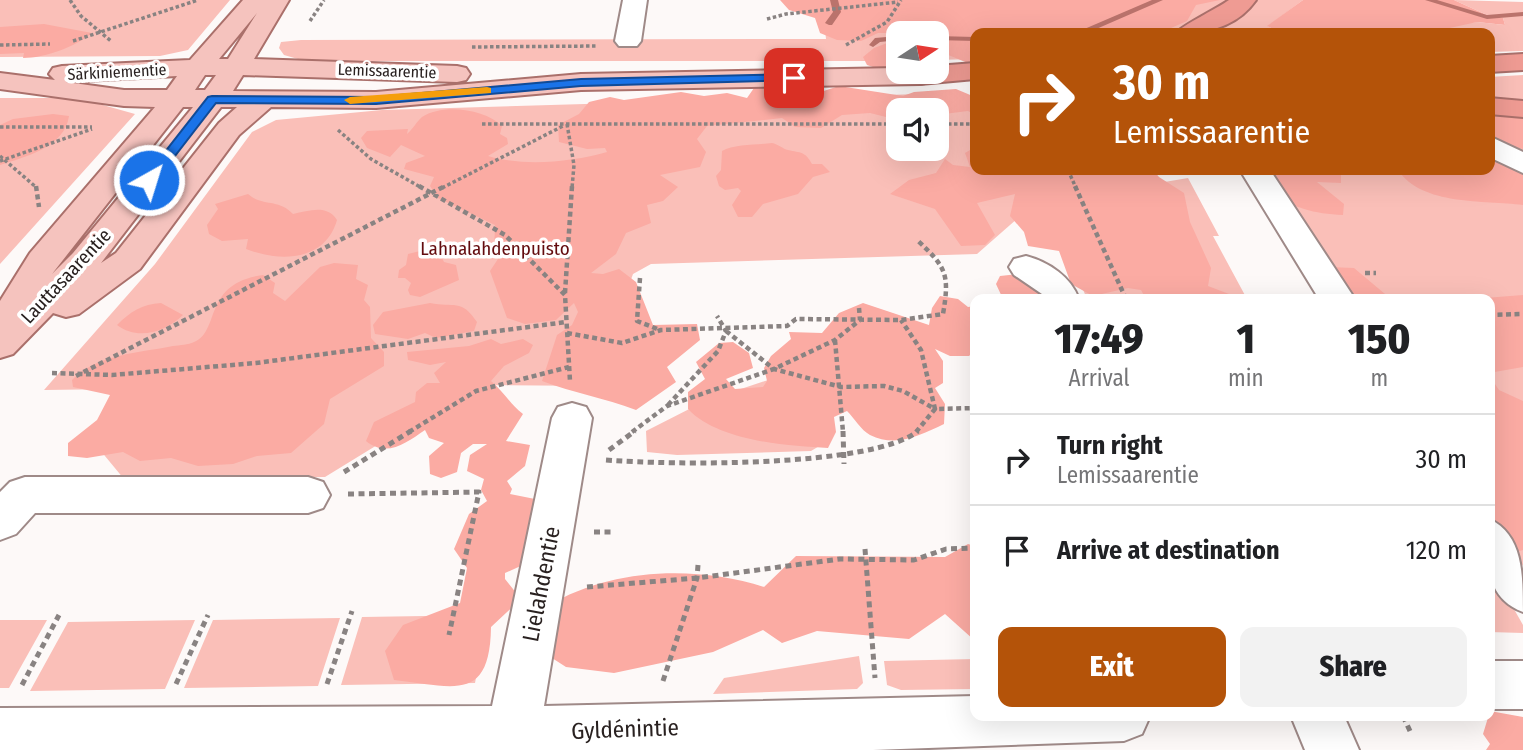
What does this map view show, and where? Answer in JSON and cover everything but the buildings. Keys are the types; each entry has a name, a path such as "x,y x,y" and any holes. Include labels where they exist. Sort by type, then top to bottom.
{"highway":[{"path":"1200,28 1216,21 1244,0"},
{"path":"1495,64 1523,62"},
{"path":"949,75 970,75"},
{"path":"1495,107 1523,109"}],"main road":[{"name":"Lauttasaarentie","path":"0,330 42,261 174,100 196,69 256,0"},
{"name":"Lauttasaarentie","path":"0,345 85,261 235,68 270,17 277,0"},
{"name":"Särkiniementie","path":"0,81 99,71 235,68"},
{"name":"Lemissaarentie","path":"235,68 390,70 581,82"},
{"name":"Lemissaarentie","path":"212,99 376,100 581,82 886,77"},
{"name":"Särkiniementie","path":"0,81 96,96 212,99"},
{"name":"Lauttasaarentie","path":"0,352 128,261 229,129 264,99"}],"street":[{"path":"628,41 635,0"},
{"path":"1495,148 1523,164"},
{"path":"1258,175 1334,294"},
{"path":"1026,267 1057,288 1059,294"},
{"name":"Lielahdentie","path":"512,740 572,418"},
{"path":"0,521 25,495 308,495"},
{"path":"1495,547 1523,591"},
{"path":"1495,685 1523,685"},
{"name":"Gyldénintie","path":"0,734 310,734 512,740 1053,734 1086,721"},
{"path":"1319,721 1332,750"}],"path":[{"path":"71,0 98,33 117,44"},
{"path":"66,44 198,0"},
{"path":"310,21 324,0"},
{"path":"767,19 786,14 900,1"},
{"path":"888,21 900,1"},
{"path":"76,376 567,124 886,124"},
{"path":"567,124 574,165 565,295 572,418"},
{"path":"949,124 970,124"},
{"path":"331,125 372,159 434,192 505,235 565,295"},
{"path":"0,127 96,128 0,159"},
{"path":"6,159 37,187 38,215"},
{"path":"1070,175 1124,294"},
{"path":"567,333 622,343 661,330 787,326 796,319 901,320 943,314 949,279 946,269 917,240"},
{"path":"640,278 637,321 661,330"},
{"path":"859,308 860,320"},
{"path":"1495,315 1523,314"},
{"path":"717,316 725,329 774,369 841,387 884,386 903,391 935,409 970,408"},
{"path":"667,406 774,369 835,340 860,320"},
{"path":"901,320 921,350 935,409"},
{"path":"52,373 110,376 304,358 566,322"},
{"path":"725,329 718,351 667,406 598,460 656,464 826,458 843,450 890,443 916,433 935,409"},
{"path":"835,340 841,387 844,464"},
{"path":"308,495 476,391 569,367"},
{"path":"308,495 479,492 449,635"},
{"path":"540,591 697,578 839,559 914,560 946,549 970,548"},
{"path":"865,549 871,646"},
{"path":"661,687 697,578 698,565"},
{"path":"310,734 352,611"},
{"path":"21,687 59,615"},
{"path":"152,735 208,615"},
{"path":"1405,721 1410,731"}],"green space":[{"path":"0,0 230,0 188,50 160,56 0,57"},
{"path":"780,0 1220,0 1196,5 1187,21 1171,28 970,28 970,64 949,55 949,21 886,21 886,33 878,33 861,41 837,40 820,33 815,18 789,10"},
{"path":"822,0 1229,0 1182,28 970,28 970,59 949,60 949,21 886,21 886,61 305,61 284,55 279,48 281,42 826,39"},
{"path":"1258,0 1303,0 1268,26 1272,28 1221,28 1239,19"},
{"path":"1303,0 1454,0 1487,15 1503,18 1505,25 1477,22 1450,28 1267,26"},
{"path":"1454,0 1523,2 1523,51 1495,52 1495,28 1392,28 1477,22 1505,25 1503,18 1487,15"},
{"path":"44,24 92,33 50,54 23,58 24,53 0,54 0,27"},
{"path":"886,44 886,70 867,65 863,57 874,48"},
{"path":"1523,75 1523,103 1495,101 1495,77"},
{"path":"839,86 903,96 914,92 956,89 970,95 970,112 949,113 949,98 886,98 886,117 870,113 842,115 821,128 795,127 782,118 707,126 697,139 706,152 700,167 660,175 678,187 663,201 647,205 651,223 626,233 616,254 591,273 603,274 619,269 636,282 653,325 697,324 700,340 667,367 676,382 636,410 542,381 557,335 572,325 578,312 574,303 556,320 525,324 507,318 490,271 498,259 494,253 495,225 438,198 430,186 434,177 404,169 406,163 425,156 401,145 390,157 367,148 361,138 367,131 408,129 407,134 422,117 431,113 463,110 485,115 502,126 500,134 507,138 508,144 488,156 532,162 563,161 607,152 605,148 587,149 559,142 558,125 579,114 589,102 610,97 624,100 681,92 704,96 727,93 747,98 754,88 805,95"},
{"name":"Lahnalahdenpuisto","path":"920,94 970,97 970,175 1027,175 1141,186 1188,178 1219,236 1213,236 1244,294 1085,294 1043,196 977,254 651,264 633,274 609,342 602,386 475,385 325,477 124,479 100,450 118,389 44,390 155,264 252,132 276,120 382,110"},
{"path":"0,98 78,98 135,114 0,264"},
{"path":"1495,106 1523,113 1523,149 1495,142"},
{"path":"53,114 69,116 60,136 42,149 0,165 0,125 13,119"},
{"path":"1523,137 1523,566 1495,522 1495,294 1349,294 1270,175 1495,175 1495,138"},
{"path":"772,143 802,153 812,164 822,164 830,172 813,177 798,194 763,204 752,217 738,217 732,205 741,191 738,188 725,190 719,186 716,176 721,170 722,151 739,146"},
{"path":"970,150 970,167 965,153"},
{"path":"1495,157 1523,171 1523,205 1438,196 1409,182 1403,175 1495,175"},
{"path":"944,161 953,165 970,167 970,175 1157,175 1184,193 1190,222 1211,268 1208,286 1229,294 1143,294 1141,290 1128,288 1089,294 1071,284 1059,251 1028,246 1024,232 1010,216 1015,194 977,203 995,235 985,245 961,246 935,209 890,194 909,180 936,173"},
{"path":"1259,175 1341,175 1341,183 1317,182 1344,204 1343,215 1300,208 1261,186"},
{"path":"248,194 282,206 293,214 323,210 337,220 331,234 322,244 312,251 286,257 246,249 248,239 222,241 209,234 207,225 218,209 215,204"},
{"path":"428,249 439,252 444,262 456,265 459,280 420,297 410,295 408,290 411,283 405,278 398,278 399,270 406,265 408,254"},
{"path":"334,263 358,265 356,279 368,285 364,300 370,307 371,338 384,352 384,366 330,399 324,424 291,453 257,456 233,464 198,466 171,458 140,461 123,452 87,458 68,456 68,443 97,420 110,395 73,387 72,380 82,371 119,356 194,342 208,328 221,297 230,287 244,280 263,275 275,283 273,293 285,301 320,267"},
{"path":"1329,267 1354,268 1385,294 1321,294"},
{"path":"1019,274 1052,294 1001,294 996,284 1000,276"},
{"path":"1523,295 1523,367 1495,372 1495,297"},
{"path":"940,296 958,299 970,307 970,355 950,356 935,349 943,361 943,383 935,388 945,404 944,424 926,432 899,440 880,439 867,433 847,411 834,417 836,432 828,448 793,446 735,435 701,420 688,409 688,392 705,379 696,362 719,343 733,342 749,353 753,368 726,379 735,389 763,387 767,381 764,368 771,356 791,339 789,332 822,333 839,313 863,303 929,325 932,308"},
{"path":"161,303 183,315 168,326 151,332 134,333 117,325 137,310"},
{"path":"430,303 456,305 466,310 477,322 474,331 436,338 425,333 408,339 375,334 373,325 383,312"},
{"path":"491,339 501,344 523,339 533,345 529,353 504,366 491,381 523,414 506,441 530,445 525,466 507,481 512,489 510,494 535,499 549,511 534,560 505,573 505,579 521,599 491,627 489,652 484,669 475,679 464,685 450,686 394,680 385,651 403,625 460,603 467,568 454,549 469,514 487,501 481,490 484,479 467,471 470,455 487,444 473,444 461,453 457,472 441,478 430,474 429,456 444,443 429,438 425,430 396,447 381,448 366,441 374,422 415,402 416,392 427,383 440,383 434,373 446,362 430,365 408,360 407,352 469,346"},
{"path":"777,377 826,442 811,451 677,455 647,452 646,431 705,401"},
{"path":"1495,384 1499,390 1523,401 1523,550 1495,558"},
{"path":"970,545 970,636 945,614 909,639 817,631 782,643 763,630 713,652 614,673 566,667 538,649 548,606 572,593 626,577 682,573 710,575 764,587 796,556 945,557"},
{"path":"1495,588 1502,588 1523,625 1523,633 1495,632"},
{"path":"488,615 475,683 341,685 362,617"},
{"path":"340,618 318,686 184,688 213,620"},
{"path":"0,620 47,620 9,688 0,688"},
{"path":"195,620 165,689 30,691 68,622"},
{"path":"859,656 863,683 857,689 713,694 724,678"},
{"path":"970,659 970,689 901,690 887,685 884,661"},
{"path":"1495,712 1523,717 1523,750 1486,750 1490,744 1483,734 1487,721 1495,721"}],"waterway":[{"path":"829,23 837,12 834,0"},
{"path":"1092,28 1159,0"},
{"path":"1429,0 1487,17 1523,14"},
{"path":"949,38 970,39"},
{"path":"873,45 878,40 886,39"}],"slow traffic":[{"path":"350,100 487,91"}],"route":[{"path":"149,180 212,99 376,100 581,82 794,78"}]}
